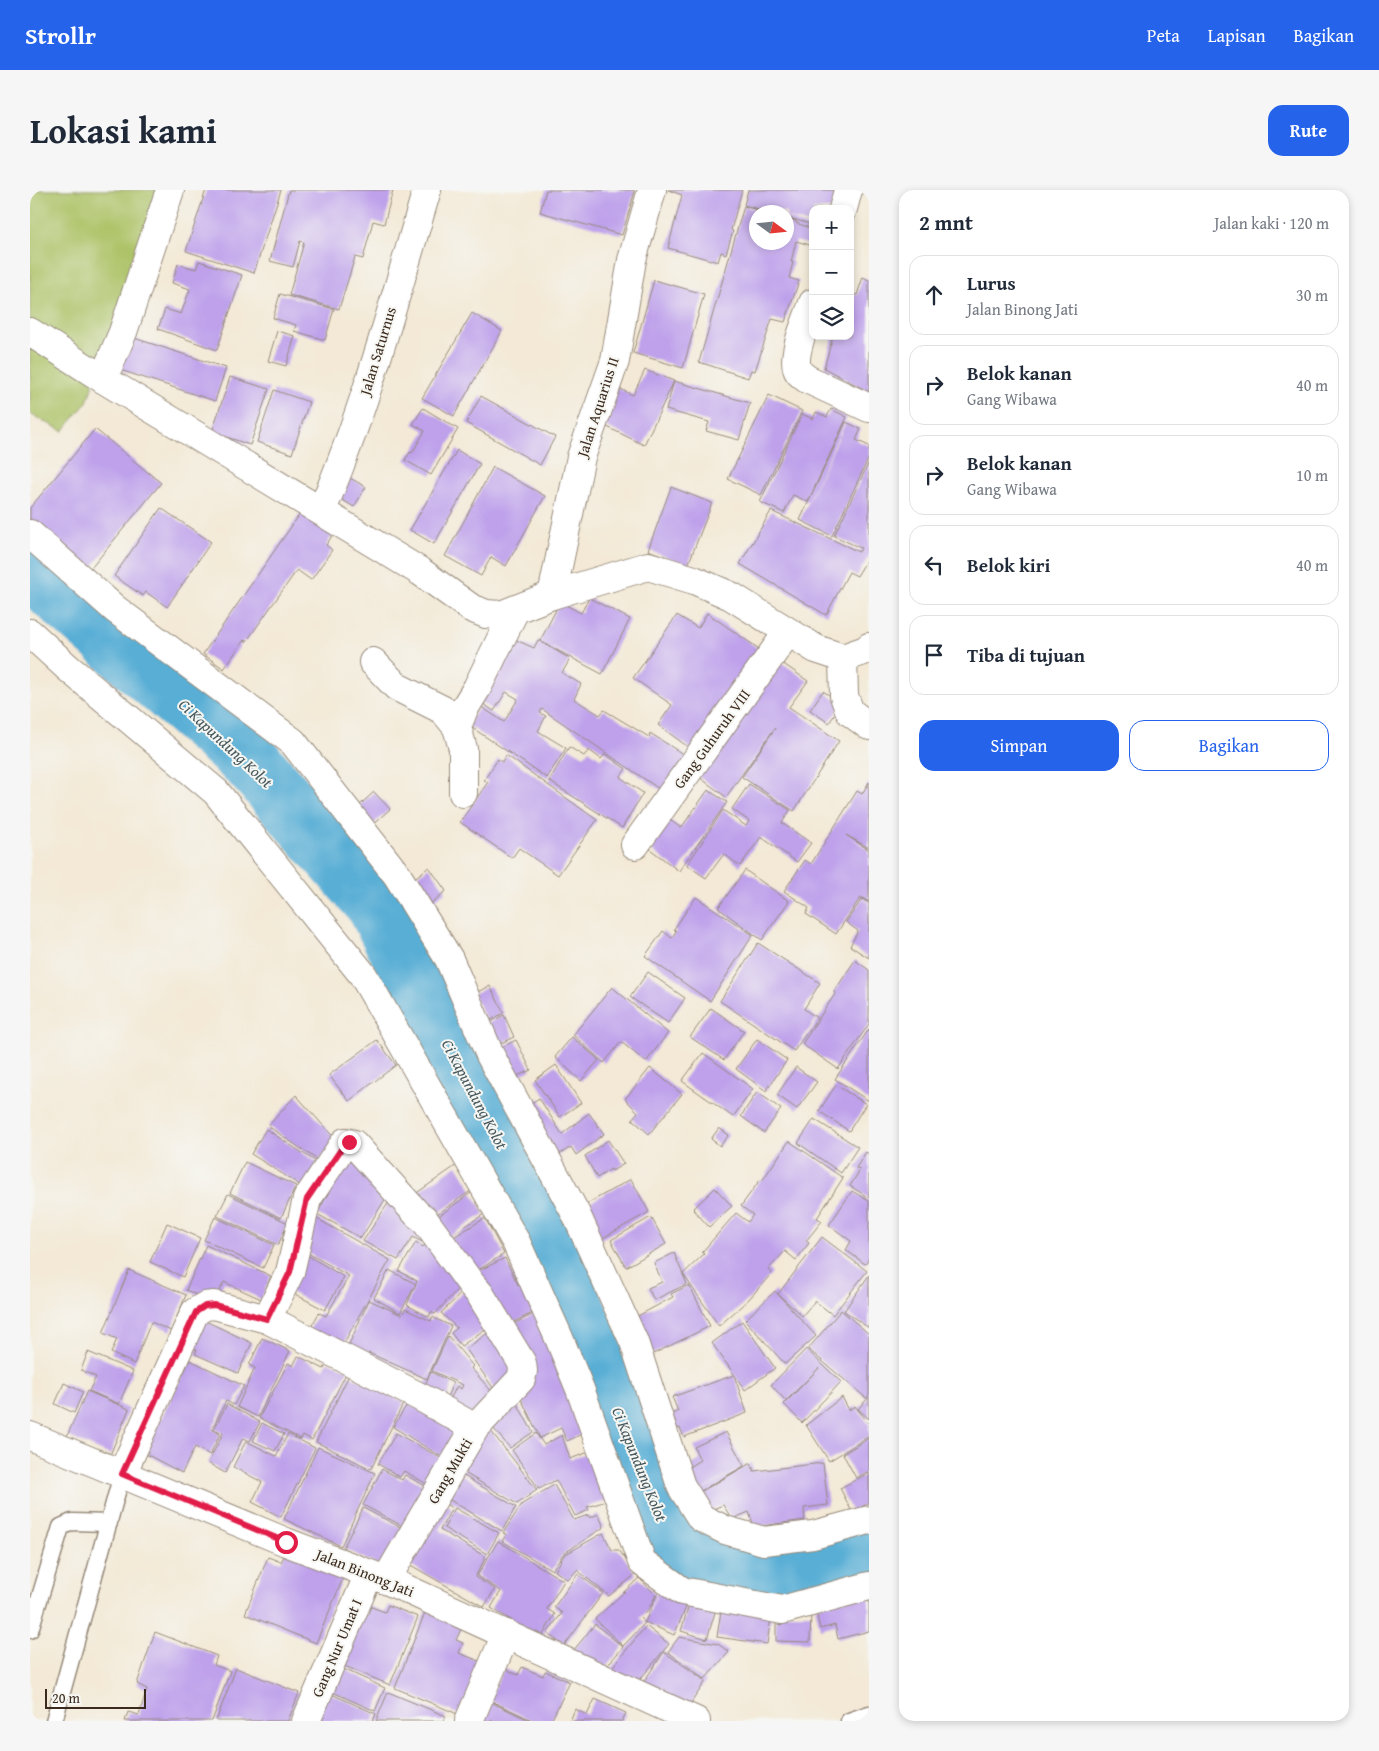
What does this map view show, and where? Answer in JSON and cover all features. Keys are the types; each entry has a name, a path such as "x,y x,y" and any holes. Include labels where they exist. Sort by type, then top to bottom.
{"street":[{"path":"104,379 123,332 170,190"},
{"name":"Jalan Saturnus","path":"322,510 369,384 427,190"},
{"name":"Jalan Aquarius II","path":"552,595 581,457 615,361 632,260 652,190"},
{"path":"843,205 848,190"},
{"path":"809,315 797,352 796,367 800,374 869,408"},
{"path":"30,332 104,379 322,510 421,572 471,608 486,614 501,615 552,595 648,566 694,580 731,596 816,649 843,658 866,650 869,647"},
{"path":"30,534 115,609 293,742 397,875 449,959 490,1055 576,1214 634,1342 681,1486 701,1518 726,1530 764,1541 813,1535 869,1520"},
{"path":"458,727 464,709 477,688 515,610"},
{"name":"Gang Guhuruh VIII","path":"635,845 788,632"},
{"path":"30,633 67,667 216,792 363,975 516,1242 580,1389 642,1562 682,1591 782,1610 869,1586"},
{"path":"843,658 844,696 850,712 869,726"},
{"path":"372,662 397,686 443,710 458,727 463,749 463,793"},
{"name":"Gang Mukti","path":"267,1319 290,1272 307,1199 346,1142 349,1142 356,1147 418,1215 424,1218 480,1294 522,1363 524,1371 521,1379 475,1428 378,1577"},
{"path":"122,1474 196,1312 205,1306 214,1305 267,1319 424,1399 475,1428"},
{"name":"Jalan Binong Jati","path":"30,1436 286,1542 378,1577 696,1721"},
{"name":"Gang Nur Umat I","path":"306,1721 378,1577"},
{"path":"469,1721 506,1634"}],"lane":[{"path":"54,1721 122,1474"},
{"path":"30,1630 60,1527 72,1522 109,1523"},
{"path":"849,1721 869,1714"}],"green space":[{"path":"30,190 160,190 87,402 63,431 30,414"}],"building":[{"path":"206,190 281,190 254,273 186,251"},
{"path":"289,190 393,190 384,224 373,221 363,259 355,257 339,309 289,295 304,242 300,241 293,267 270,261"},
{"path":"546,190 635,191 622,235 540,212"},
{"path":"668,190 742,190 726,254 721,252 718,262 668,248 682,195"},
{"path":"748,190 837,190 832,205 809,205 809,224 794,219 794,205 744,205"},
{"path":"744,206 749,208 749,250 794,250 789,278 799,281 785,322 772,319 755,371 751,370 748,378 699,362"},
{"path":"794,220 809,228 809,245 796,241 794,249"},
{"path":"199,261 242,275 217,350 158,329 165,309 181,314 190,289 172,283 178,264 196,269"},
{"path":"863,277 869,280 869,392 824,368 832,340 854,340 854,294 857,295"},
{"path":"654,280 704,294 683,368 633,353"},
{"path":"280,294 334,309 325,340 294,331 296,325 273,318"},
{"path":"472,313 502,331 454,416 422,398"},
{"path":"277,331 295,336 286,366 268,361"},
{"path":"131,337 226,368 215,401 120,370"},
{"path":"645,370 674,381 644,445 599,423 616,387 633,395"},
{"path":"230,377 269,389 250,445 212,432"},
{"path":"674,381 750,403 739,440 706,431 709,422 666,410"},
{"path":"274,390 309,402 292,454 257,442"},
{"path":"769,395 802,411 761,495 728,479"},
{"path":"481,396 555,437 540,465 466,423"},
{"path":"423,408 458,429 431,475 405,460 410,452 412,453 425,431 413,424"},
{"path":"831,409 847,417 808,502 793,495 784,513 760,502 802,414 813,419 816,412 827,417"},
{"path":"846,422 861,429 856,440 869,446 869,457 832,536 800,520"},
{"path":"95,429 161,483 87,573 30,525 30,508"},
{"path":"457,450 480,464 434,544 410,530"},
{"path":"869,462 869,556 857,576 849,572 826,615 740,564 771,511 859,552 861,548 834,536"},
{"path":"493,467 545,496 506,566 491,557 481,576 445,556"},
{"path":"350,478 366,487 354,507 339,498"},
{"path":"671,487 712,503 688,565 648,550"},
{"path":"161,508 211,542 167,607 146,592 143,596 114,576"},
{"path":"302,511 334,533 326,545 332,550 311,580 297,570 246,642 244,640 224,669 203,654"},
{"path":"589,598 630,619 602,674 540,641 560,602 581,613"},
{"path":"707,613 765,653 695,752 658,725 672,705 633,678 677,615 698,628"},
{"path":"516,640 534,648 538,640 570,659 562,673 581,684 574,699 600,715 604,710 649,737 650,733 689,758 665,793 542,709 540,713 546,716 538,731 566,748 547,778 468,725 480,706 504,722 518,699 506,692 494,711 476,699 506,659"},
{"path":"778,660 808,681 789,707 839,741 794,811 742,777 775,728 726,797 695,774"},
{"path":"823,691 842,704 829,723 810,710"},
{"path":"569,747 584,756 589,750 601,759 605,754 626,769 620,777 643,793 622,828 549,781"},
{"path":"506,755 597,820 558,875 519,848 512,858 460,822 488,782 484,780 498,759 502,762"},
{"path":"869,782 869,848 846,835 869,850 869,902 861,897 836,934 806,914 809,908 784,891 805,860 811,864 857,791 862,794"},
{"path":"749,784 790,810 782,823 811,843 797,862 761,837 740,866 724,854 706,878 687,865 723,810 746,826 749,821 732,809"},
{"path":"708,790 727,802 679,871 642,843 663,815 681,828"},
{"path":"374,792 390,809 369,828 353,811"},
{"path":"429,867 446,891 429,905 412,880"},
{"path":"745,870 789,901 762,940 718,908"},
{"path":"696,897 753,935 710,1001 645,956 663,931 672,938 676,931 674,929"},
{"path":"862,899 869,903 869,958 850,946 858,931 846,922"},
{"path":"758,943 820,983 804,1009 817,1018 794,1051 720,1001"},
{"path":"855,960 869,970 869,1024 838,1069 802,1044"},
{"path":"648,972 685,998 668,1023 630,997"},
{"path":"490,986 504,1013 487,1022 473,994"},
{"path":"612,987 668,1033 646,1062 621,1042 604,1063 573,1035"},
{"path":"711,1008 744,1031 724,1060 690,1037"},
{"path":"504,1015 514,1037 497,1045 487,1024"},
{"path":"869,1029 869,1101 835,1079"},
{"path":"572,1037 599,1060 581,1081 555,1057"},
{"path":"757,1039 787,1060 766,1091 736,1069"},
{"path":"377,1040 396,1065 349,1101 329,1075"},
{"path":"516,1040 531,1070 515,1077 500,1048"},
{"path":"703,1053 753,1089 733,1117 682,1081"},
{"path":"556,1065 581,1103 560,1117 535,1080"},
{"path":"796,1067 817,1082 797,1109 777,1095"},
{"path":"650,1068 682,1094 649,1134 632,1119 638,1112 625,1099"},
{"path":"836,1085 866,1104 849,1131 819,1111"},
{"path":"757,1092 781,1109 764,1133 741,1116"},
{"path":"296,1095 337,1141 319,1161 268,1126"},
{"path":"539,1098 562,1134 589,1113 604,1134 576,1155 571,1147 551,1160 521,1110"},
{"path":"814,1119 858,1147 841,1173 798,1143"},
{"path":"719,1128 729,1135 720,1146 711,1139"},
{"path":"266,1129 318,1163 303,1187 251,1154"},
{"path":"608,1140 624,1164 612,1171 611,1169 597,1178 585,1156"},
{"path":"789,1141 843,1178 817,1218 822,1221 806,1241 809,1243 796,1260 785,1251 768,1270 772,1273 749,1299 719,1326 683,1274 704,1254 702,1252 736,1213 748,1222 753,1215 741,1206 760,1180 762,1181"},
{"path":"351,1149 391,1190 361,1238 317,1214"},
{"path":"866,1152 869,1154 869,1198 850,1186 860,1170 856,1168"},
{"path":"245,1162 296,1186 281,1218 230,1193"},
{"path":"457,1165 472,1190 430,1219 408,1199"},
{"path":"631,1179 649,1212 601,1239 585,1205"},
{"path":"715,1188 732,1206 709,1227 693,1209"},
{"path":"852,1191 869,1201 869,1258 865,1264 846,1250 851,1241 829,1225"},
{"path":"472,1192 484,1214 444,1240 432,1221"},
{"path":"395,1193 431,1230 422,1242 413,1237 398,1260 363,1241"},
{"path":"228,1194 288,1223 278,1245 217,1216"},
{"path":"215,1217 274,1245 263,1268 204,1240"},
{"path":"314,1217 390,1260 340,1350 308,1332 319,1313 326,1316 349,1276 304,1251"},
{"path":"651,1217 666,1244 626,1267 611,1240"},
{"path":"485,1218 504,1254 467,1277 447,1241"},
{"path":"167,1223 200,1238 183,1277 150,1262"},
{"path":"431,1237 466,1280 435,1314 431,1312 429,1317 407,1305 417,1281 399,1271 416,1242 423,1247"},
{"path":"822,1237 867,1271 833,1315 815,1301 802,1316 778,1294"},
{"path":"206,1245 271,1276 261,1299 224,1282 214,1303 186,1290"},
{"path":"302,1252 344,1277 325,1310 289,1291"},
{"path":"674,1253 687,1284 654,1300 648,1288 662,1282 654,1263"},
{"path":"505,1258 518,1285 528,1281 541,1309 503,1327 476,1272"},
{"path":"129,1270 186,1295 171,1331 151,1322 134,1364 111,1353 117,1339 103,1333"},
{"path":"389,1270 416,1284 400,1313 374,1298"},
{"path":"869,1275 869,1328 844,1311"},
{"path":"470,1285 494,1323 461,1346 451,1333 457,1328 441,1313"},
{"path":"689,1285 710,1326 651,1355 634,1318 673,1297 671,1294"},
{"path":"775,1291 816,1336 785,1364 745,1320"},
{"path":"369,1300 402,1315 405,1309 431,1321 432,1317 451,1326 427,1379 369,1353 366,1360 346,1351"},
{"path":"841,1310 869,1334 869,1395 866,1398 808,1349"},
{"path":"538,1312 593,1429 567,1441 561,1428 540,1438 515,1386 511,1325"},
{"path":"199,1318 252,1343 238,1373 195,1354 197,1350 187,1345"},
{"path":"742,1321 775,1368 745,1390 712,1343"},
{"path":"493,1329 520,1376 496,1392 466,1349"},
{"path":"448,1336 473,1366 471,1368 494,1394 477,1421 447,1405 457,1386 461,1389 463,1385 432,1371"},
{"path":"262,1338 290,1351 258,1417 237,1407 255,1368 249,1365"},
{"path":"806,1349 841,1382 802,1423 784,1404 819,1368 786,1401 771,1385"},
{"path":"88,1352 133,1371 119,1404 89,1391 96,1377 81,1370"},
{"path":"298,1356 324,1369 328,1361 348,1370 312,1440 303,1435 301,1439 259,1418 288,1363 293,1366"},
{"path":"190,1360 244,1386 234,1405 226,1401 212,1429 220,1434 210,1455 195,1447 182,1473 144,1453"},
{"path":"431,1372 453,1383 445,1402 422,1391"},
{"path":"349,1375 404,1402 371,1469 316,1442"},
{"path":"734,1375 747,1413 684,1437 680,1428 676,1429 670,1415 678,1411 672,1397"},
{"path":"64,1383 83,1392 74,1413 55,1404"},
{"path":"87,1391 129,1409 110,1455 67,1436"},
{"path":"842,1397 849,1410 855,1406 869,1424 869,1436 829,1461 806,1425"},
{"path":"869,1397 869,1419 858,1409"},
{"path":"514,1398 533,1432 510,1448 488,1422"},
{"path":"408,1403 465,1437 450,1462 393,1427"},
{"path":"227,1404 260,1422 250,1441 243,1438 225,1473 208,1463 223,1433 214,1429"},
{"path":"262,1423 284,1434 275,1451 253,1441"},
{"path":"487,1426 537,1490 517,1504 456,1468"},
{"path":"726,1432 744,1466 697,1493 684,1470 700,1460 694,1447"},
{"path":"396,1433 446,1461 432,1487 404,1471 400,1477 378,1464"},
{"path":"536,1433 544,1445 562,1435 570,1459 600,1448 616,1498 587,1507 589,1510 575,1516 556,1480 539,1489 512,1450"},
{"path":"288,1434 315,1448 281,1517 252,1502 262,1482 233,1467 246,1441 276,1456"},
{"path":"869,1438 869,1471 856,1478 843,1454"},
{"path":"318,1447 375,1473 341,1546 284,1519"},
{"path":"751,1463 754,1471 823,1463 828,1505 804,1508 805,1520 754,1527 749,1512 732,1519 723,1505 703,1513 693,1496"},
{"path":"382,1469 402,1480 405,1475 431,1489 410,1530 363,1505"},
{"path":"454,1470 516,1507 502,1531 440,1494"},
{"path":"869,1473 869,1503 852,1512 840,1488"},
{"path":"554,1485 574,1520 588,1515 590,1518 598,1514 604,1527 563,1554 552,1570 502,1541 507,1534 503,1533 522,1504"},
{"path":"438,1499 452,1508 440,1530 486,1557 475,1577 495,1589 484,1607 407,1563"},
{"path":"363,1508 406,1530 386,1569 343,1548"},
{"path":"455,1508 499,1533 487,1554 444,1528"},
{"path":"603,1533 612,1550 619,1550 636,1574 609,1596 577,1570 568,1580 555,1571 564,1555"},
{"path":"498,1541 564,1581 547,1609 555,1614 541,1638 491,1608 501,1591 477,1576"},
{"path":"286,1552 344,1576 316,1643 245,1614 268,1557 281,1562"},
{"path":"578,1574 603,1593 564,1646 547,1633 562,1613 554,1607"},
{"path":"639,1578 656,1595 648,1610 640,1618 645,1623 623,1646 595,1619"},
{"path":"659,1590 688,1603 674,1635 645,1622"},
{"path":"869,1593 869,1631 838,1639 835,1625 820,1629 815,1607"},
{"path":"690,1601 716,1609 707,1639 681,1631"},
{"path":"722,1604 772,1611 767,1644 717,1637"},
{"path":"366,1605 385,1612 388,1605 418,1617 390,1685 342,1665"},
{"path":"426,1610 463,1625 456,1640 463,1643 459,1653 482,1662 460,1715 395,1688"},
{"path":"776,1614 811,1614 810,1642 776,1641"},
{"path":"595,1624 623,1647 600,1674 573,1651"},
{"path":"646,1626 669,1644 633,1688 610,1670"},
{"path":"155,1632 217,1656 214,1665 230,1671 212,1721 125,1721 128,1712 139,1715 147,1689 137,1684"},
{"path":"679,1637 718,1644 729,1652 705,1679 668,1652"},
{"path":"664,1652 706,1681 684,1713 642,1684"},
{"path":"337,1666 385,1688 375,1711 326,1689"},
{"path":"522,1667 543,1676 545,1671 570,1682 551,1721 534,1721 489,1700 504,1668 518,1675"},
{"path":"236,1668 299,1693 288,1721 216,1721"},
{"path":"327,1692 376,1714 373,1721 314,1721"},
{"path":"388,1692 446,1716 444,1721 376,1721"},
{"path":"484,1699 531,1721 474,1721"},
{"path":"595,1699 626,1713 622,1721 570,1721 575,1709 587,1715"}],"waterway":[{"name":"Ci Kapundung Kolot","path":"30,569 253,764 376,904 458,1066 520,1181 622,1419 661,1523 713,1570 781,1569 854,1555 869,1548"}],"route":[{"path":"286,1542 122,1474 196,1312 205,1306 214,1305 267,1319 290,1272 307,1199 346,1142 349,1142"}]}
